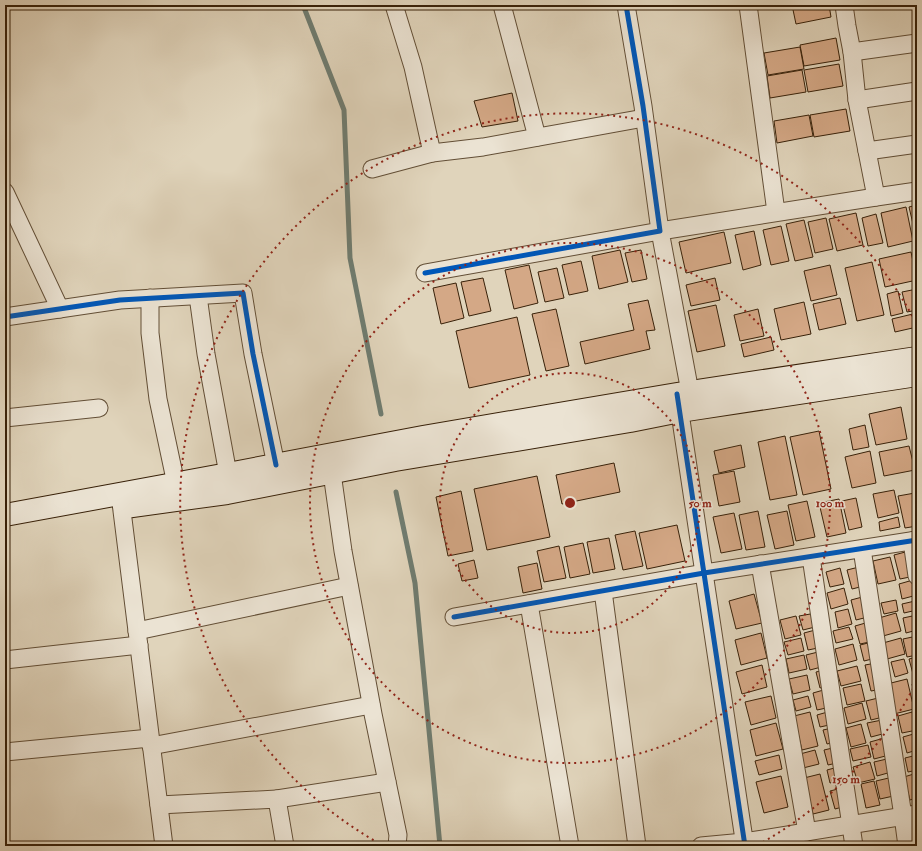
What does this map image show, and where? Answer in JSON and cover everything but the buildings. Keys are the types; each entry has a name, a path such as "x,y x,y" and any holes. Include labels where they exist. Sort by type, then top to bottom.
{"main road":[{"path":"5,530 120,501 176,484 228,474 276,465 394,451 917,358"},
{"path":"682,399 917,375"},
{"path":"5,515 120,501 228,493 332,473 394,451"}],"street":[{"path":"394,5 413,67 432,153"},
{"path":"502,5 537,137"},
{"path":"626,5 660,231 704,573 745,844"},
{"path":"748,5 776,212"},
{"path":"844,5 852,52 857,100 876,197"},
{"path":"852,52 917,43"},
{"path":"857,100 917,91"},
{"path":"372,169 432,153 483,147 644,118"},
{"path":"867,151 917,144"},
{"path":"425,273 660,231 917,191"},
{"path":"5,192 60,309"},
{"path":"5,317 120,300 243,293 253,354 276,465"},
{"path":"198,296 206,354 228,474"},
{"path":"150,298 150,333 158,399 176,484"},
{"path":"5,418 99,408"},
{"path":"332,473 349,586 371,705 398,835 397,846"},
{"path":"120,501 164,846"},
{"path":"454,617 704,573 914,541 917,576"},
{"path":"862,549 910,815 907,846"},
{"path":"811,557 854,846"},
{"path":"760,564 802,837"},
{"path":"5,660 138,638 349,586"},
{"path":"603,591 637,846"},
{"path":"529,604 570,846"},
{"path":"5,752 151,742 371,705"},
{"path":"159,804 278,799 387,782"},
{"path":"278,799 285,846"},
{"path":"701,846 745,844 802,837 851,825 910,815"}],"waterway":[{"path":"303,5 344,110 350,258 381,414"},
{"path":"396,492 415,583 440,846"}],"cycle path":[{"path":"425,273 660,231 643,106 626,5"},
{"path":"5,317 120,300 243,293 253,354 276,465"},
{"path":"677,394 745,846"},
{"path":"454,617 704,573 917,540"}]}
